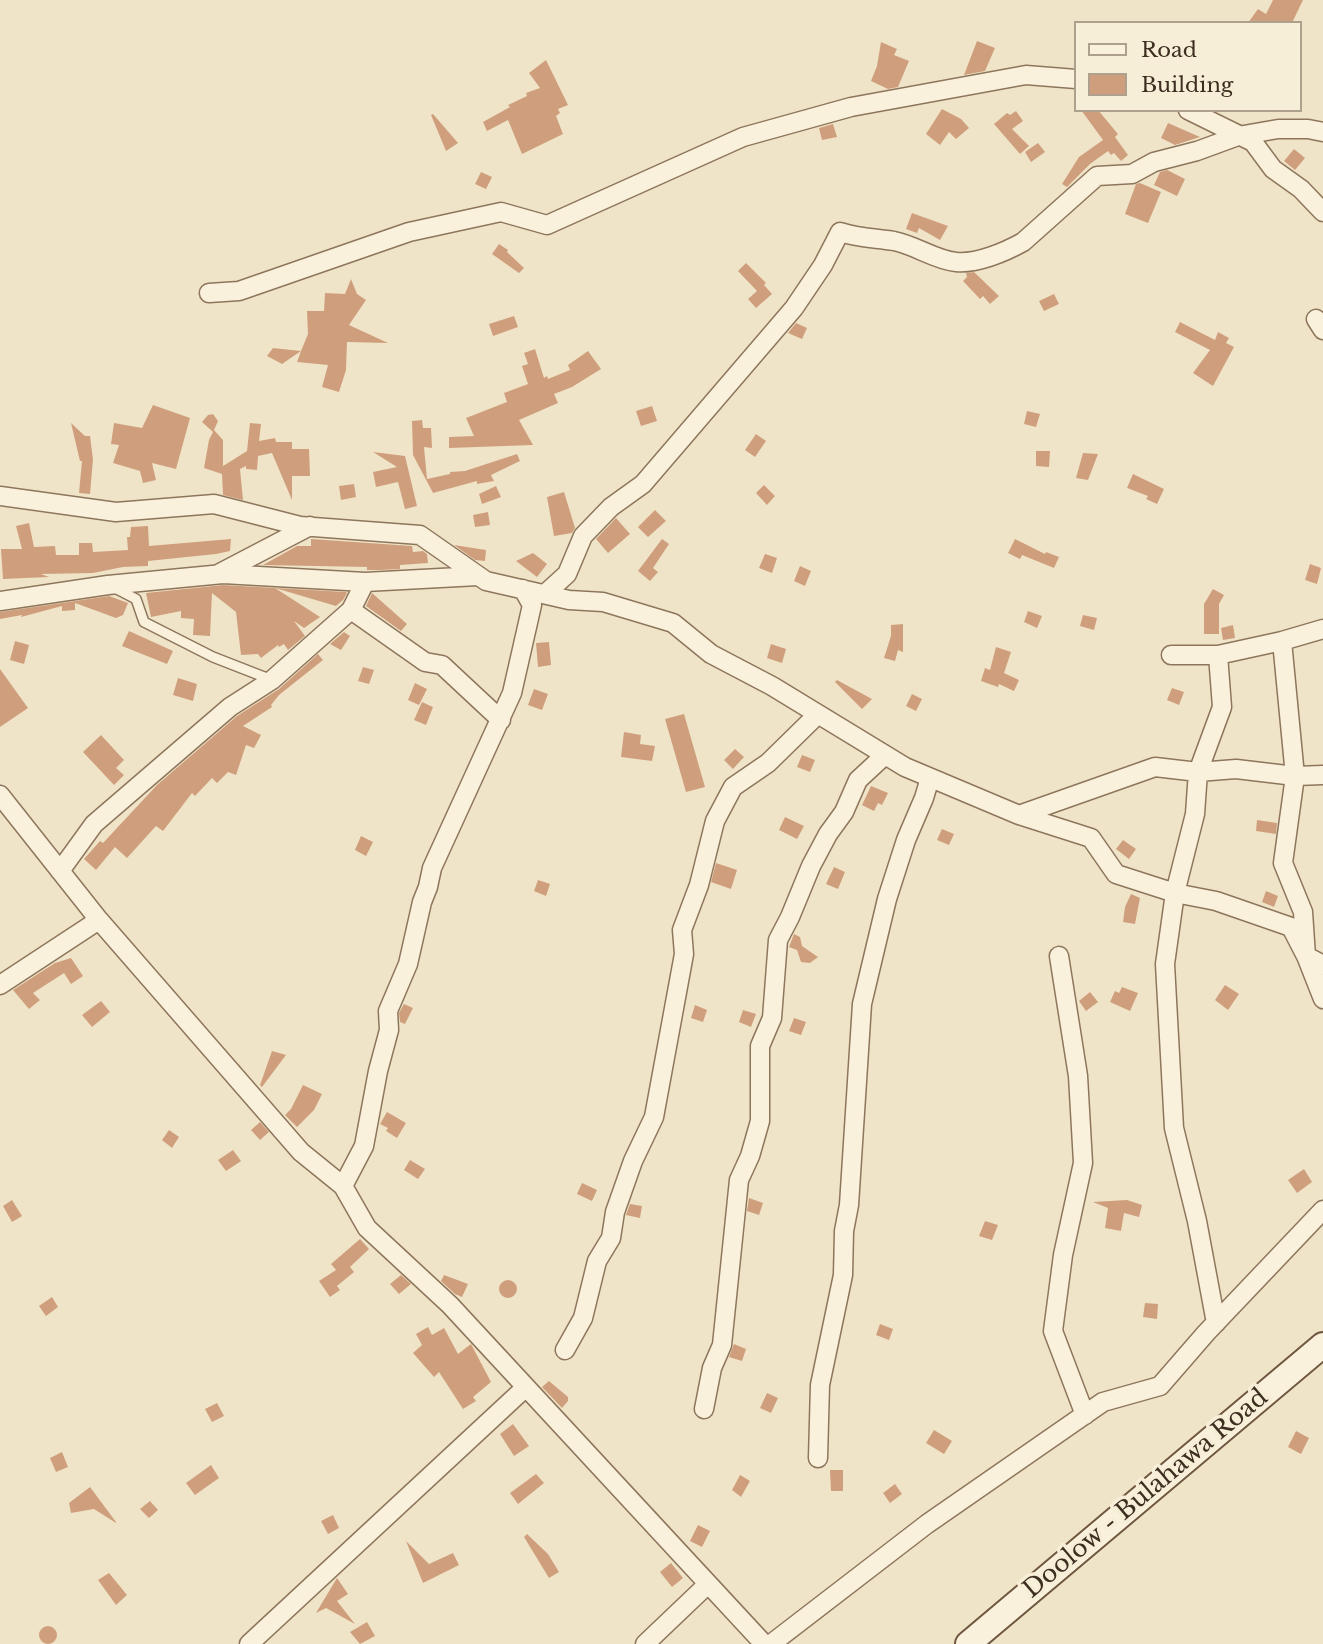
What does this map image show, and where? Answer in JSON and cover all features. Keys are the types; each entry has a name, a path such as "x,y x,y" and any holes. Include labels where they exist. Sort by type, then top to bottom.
{"main road":[{"name":"Doolow - Bulahawa Road","path":"968,1644 1323,1345"}],"street":[{"path":"209,293 239,290 409,232 502,212 547,225 743,137 851,107 1026,75 1074,79"},
{"path":"1192,112 1253,142 1273,169 1301,189 1323,212"},
{"path":"545,594 568,574 583,536 611,507 643,484 794,308 840,232 855,237 896,242 956,262 976,259 1009,250 1023,242 1097,176 1132,174 1154,162 1197,151 1238,136 1278,129 1323,132"},
{"path":"0,496 116,512 214,504 310,526 420,536 486,581 569,600 603,603 673,624 711,654 885,755 930,778 1019,815 1091,838 1116,874 1175,893 1216,901 1291,927 1323,999"},
{"path":"216,575 310,526"},
{"path":"0,601 108,584 216,575 365,582 478,576"},
{"path":"60,871 94,824 230,707 272,680 351,610 365,582"},
{"path":"343,1186 365,1146 378,1071 389,1030 388,1011 408,964 432,868 512,693 532,605 523,589"},
{"path":"351,610 425,662 442,665 501,720"},
{"path":"1171,655 1218,655 1282,642 1323,629"},
{"path":"1282,642 1295,776 1283,863 1303,912 1306,956"},
{"path":"1216,1323 1197,1221 1174,1128 1165,964 1175,893 1195,814 1198,772 1222,707 1218,655"},
{"path":"565,1350 583,1318 597,1261 611,1238 615,1212 633,1161 654,1117 684,954 682,930 699,885 715,821 733,787 768,762 817,715"},
{"path":"704,1409 712,1368 722,1345 739,1180 750,1156 760,1121 760,1046 772,1018 778,940 811,866 828,834 844,812 858,780 885,755"},
{"path":"1019,815 1155,767 1198,772 1236,769 1295,776 1323,775"},
{"path":"818,1458 820,1385 843,1275 862,1004 887,899 930,778"},
{"path":"0,795 99,920 301,1152 343,1186 367,1228 450,1305 764,1644"},
{"path":"0,985 99,920"},
{"path":"1059,956 1078,1076 1083,1163 1063,1255 1053,1331 1085,1415"},
{"path":"1306,956 1323,965"},
{"path":"771,1644 927,1524 1103,1402 1160,1386 1323,1210"},
{"path":"249,1644 526,1387"},
{"path":"645,1644 708,1584"}],"lane":[{"path":"108,584 136,599 144,622 213,657 272,680"}],"building":[{"path":"1273,0 1303,0 1293,21 1249,21 1258,9 1266,14"},
{"path":"977,41 995,48 985,71 964,75"},
{"path":"881,42 897,49 894,55 909,61 898,87 888,89 871,81"},
{"path":"546,60 568,105 558,109 560,113 556,116 563,134 522,154 508,120 487,131 483,122 527,96 526,93 540,88 529,73"},
{"path":"942,109 961,119 969,128 956,139 949,132 940,145 926,134"},
{"path":"1016,111 1023,121 1012,129 1029,146 1020,154 994,124 1007,113 1010,115"},
{"path":"1082,112 1100,112 1118,134 1115,137 1128,155 1121,161 1108,151 1090,164 1067,187 1062,184 1079,157 1103,140"},
{"path":"433,114 458,143 446,151 431,115"},
{"path":"1168,123 1200,137 1175,145 1161,138"},
{"path":"833,124 837,137 822,140 819,128"},
{"path":"1038,143 1045,152 1031,162 1025,152"},
{"path":"1294,149 1305,158 1295,170 1284,161"},
{"path":"1167,170 1185,179 1177,196 1154,185 1160,172"},
{"path":"481,172 492,177 486,189 475,184"},
{"path":"1140,183 1161,192 1148,223 1125,214 1136,184"},
{"path":"912,213 948,226 940,240 919,228 917,233 906,229"},
{"path":"499,244 524,268 519,273 492,254"},
{"path":"746,263 766,283 764,285 772,294 756,308 748,299 757,291 738,271"},
{"path":"974,272 999,296 990,304 983,296 980,299 963,281 967,277 966,273"},
{"path":"351,279 357,294 366,300 349,325 388,343 347,342 346,370 339,392 322,387 328,365 297,362 308,334 307,311 324,311 325,293 345,294"},
{"path":"1054,294 1059,304 1044,311 1039,301"},
{"path":"514,316 518,327 493,336 489,324"},
{"path":"1180,322 1215,340 1218,332 1229,338 1226,343 1234,347 1213,386 1193,373 1210,350 1175,332"},
{"path":"796,323 807,328 802,339 788,333"},
{"path":"273,348 301,351 282,364 267,356"},
{"path":"535,349 544,378 547,376 548,379 570,370 568,365 588,351 601,369 572,387 554,394 558,403 519,420 533,445 449,448 449,437 474,436 466,418 507,402 504,393 528,384 522,366 528,364 524,353"},
{"path":"153,405 190,418 176,469 152,463 156,480 143,483 140,471 113,463 119,445 111,444 114,423 142,428"},
{"path":"652,406 657,421 641,426 636,411"},
{"path":"1027,411 1040,414 1036,427 1024,424"},
{"path":"213,414 218,421 214,430 223,440 223,466 247,451 250,423 261,424 259,441 275,438 276,442 292,442 292,449 309,449 310,476 292,476 292,500 272,453 258,456 257,470 246,469 246,466 240,469 243,500 223,495 222,474 204,468 213,432 202,422 208,415"},
{"path":"422,420 423,428 431,428 432,448 424,447 427,479 450,472 465,471 517,454 520,461 491,475 494,481 477,484 477,481 433,493 413,455 412,421"},
{"path":"71,423 85,436 90,436 93,459 90,494 79,493 82,461"},
{"path":"756,434 766,441 755,457 745,450"},
{"path":"1036,451 1050,451 1049,467 1036,466"},
{"path":"373,452 405,456 417,506 405,509 398,482 376,487 373,472 397,467"},
{"path":"1083,453 1098,454 1088,480 1076,478"},
{"path":"1133,474 1164,489 1157,504 1146,499 1148,496 1127,488"},
{"path":"354,484 356,497 341,500 339,486"},
{"path":"764,485 775,496 767,505 756,493"},
{"path":"496,486 501,497 482,504 479,494"},
{"path":"564,492 575,528 572,533 554,536 547,497"},
{"path":"655,510 666,521 648,537 638,527"},
{"path":"488,512 490,525 475,527 473,515"},
{"path":"616,518 630,534 608,553 596,539"},
{"path":"29,523 34,547 55,546 56,555 79,555 79,543 92,543 93,552 128,550 127,537 130,537 131,527 148,526 149,546 231,539 230,551 148,561 148,566 123,567 93,573 41,574 49,577 3,579 1,549 22,549 16,526"},
{"path":"311,539 412,546 413,552 423,551 427,554 428,563 380,570 367,570 367,567 263,565 297,546 311,546"},
{"path":"662,539 669,544 653,568 658,572 650,581 638,571"},
{"path":"1015,539 1045,554 1046,552 1059,557 1054,568 1022,555 1020,559 1008,553"},
{"path":"454,545 486,550 485,561 475,560"},
{"path":"533,553 547,564 537,577 516,561"},
{"path":"765,554 777,558 772,573 759,568"},
{"path":"1310,564 1321,568 1317,584 1305,580"},
{"path":"800,566 811,571 805,586 794,581"},
{"path":"223,585 346,592 347,593 336,606 275,588 320,617 304,628 294,621 305,636 288,650 284,644 279,647 278,645 261,658 258,654 241,655 236,612 212,593 210,636 193,635 194,619 181,618 181,611 151,617 146,593"},
{"path":"1213,589 1224,595 1219,604 1219,634 1204,634 1204,604"},
{"path":"372,593 407,624 401,631 366,606"},
{"path":"109,596 128,603 123,615 116,618 75,603 75,610 62,611 62,606 21,617 22,615 0,619 0,612"},
{"path":"1028,611 1042,616 1037,628 1024,622"},
{"path":"1083,615 1097,618 1094,630 1080,626"},
{"path":"903,624 903,652 898,650 895,661 884,658 891,636 891,625"},
{"path":"1233,625 1235,638 1223,640 1221,628"},
{"path":"129,631 173,651 167,664 122,646"},
{"path":"344,632 350,636 341,650 330,644"},
{"path":"15,641 29,645 24,664 10,660"},
{"path":"549,642 551,665 538,667 536,643"},
{"path":"771,644 786,649 782,663 767,658"},
{"path":"996,647 1011,652 1004,673 1019,680 1014,691 999,684 998,687 981,681 985,668 990,670"},
{"path":"318,654 323,660 279,695 272,707 243,726 261,735 254,748 246,745 236,775 228,772 217,783 212,778 195,796 192,793 163,831 156,826 127,858 115,847 96,870 84,859 100,841 103,843 157,785 237,716 279,689"},
{"path":"363,667 374,670 369,684 358,681"},
{"path":"0,669 28,708 0,727"},
{"path":"178,678 197,684 193,701 173,695"},
{"path":"837,680 872,699 862,709 835,682"},
{"path":"415,683 427,689 419,705 408,700"},
{"path":"1172,688 1184,692 1179,705 1167,700"},
{"path":"534,689 548,694 542,710 528,705"},
{"path":"912,694 922,699 916,711 906,706"},
{"path":"422,702 433,707 426,725 414,720"},
{"path":"684,714 705,787 686,792 665,719"},
{"path":"624,732 641,735 640,744 655,746 652,761 621,757"},
{"path":"101,735 124,760 116,768 124,775 114,785 83,752"},
{"path":"735,749 744,757 733,769 724,760"},
{"path":"802,755 815,760 810,772 797,767"},
{"path":"871,786 888,793 882,805 878,803 874,811 862,805"},
{"path":"785,817 804,826 797,839 779,830"},
{"path":"1257,820 1277,823 1276,834 1256,831"},
{"path":"942,829 954,834 949,845 937,840"},
{"path":"361,836 373,842 366,856 355,850"},
{"path":"1123,840 1136,849 1129,859 1116,849"},
{"path":"716,863 737,870 731,889 711,882"},
{"path":"834,867 845,872 838,889 826,884"},
{"path":"538,880 550,884 546,896 534,891"},
{"path":"1266,891 1278,896 1274,907 1262,902"},
{"path":"1131,894 1140,898 1135,924 1123,922 1125,907"},
{"path":"794,934 800,937 802,946 818,957 810,963 801,962 797,950 789,947"},
{"path":"71,958 83,976 71,984 64,973 33,993 40,1000 29,1009 13,990 55,963"},
{"path":"1225,985 1239,994 1228,1010 1215,1000"},
{"path":"1122,987 1138,993 1130,1011 1110,1002 1115,991 1119,993"},
{"path":"1090,992 1098,1002 1086,1011 1079,1001"},
{"path":"101,1001 110,1012 92,1027 82,1015"},
{"path":"404,1004 413,1008 405,1024 400,1022 399,1013"},
{"path":"695,1005 707,1010 703,1022 691,1018"},
{"path":"743,1010 756,1014 751,1027 739,1022"},
{"path":"794,1018 806,1022 801,1035 789,1031"},
{"path":"272,1051 286,1055 262,1087 260,1085"},
{"path":"303,1085 322,1094 314,1110 297,1127 285,1115"},
{"path":"387,1112 406,1123 397,1138 380,1124"},
{"path":"260,1122 269,1132 260,1140 251,1130"},
{"path":"169,1130 179,1137 172,1148 162,1140"},
{"path":"233,1150 241,1161 226,1171 218,1160"},
{"path":"410,1160 425,1169 418,1179 404,1170"},
{"path":"1304,1169 1312,1182 1297,1193 1288,1180"},
{"path":"582,1183 597,1190 592,1201 577,1194"},
{"path":"749,1198 763,1203 759,1215 747,1211"},
{"path":"12,1200 22,1216 12,1222 3,1206"},
{"path":"1127,1200 1142,1205 1139,1217 1124,1213 1121,1231 1105,1228 1108,1208 1093,1202"},
{"path":"630,1204 642,1206 640,1218 626,1215"},
{"path":"985,1221 998,1225 992,1240 979,1236"},
{"path":"360,1239 369,1249 350,1267 354,1272 337,1286 340,1290 330,1297 319,1281 336,1270 331,1264"},
{"path":"401,1275 411,1284 399,1294 390,1284"},
{"path":"444,1275 468,1284 462,1297 441,1281"},
{"path":"508,1280 514,1283 517,1289 514,1295 508,1298 502,1295 499,1289 502,1283"},
{"path":"52,1297 58,1307 46,1316 39,1306"},
{"path":"1145,1303 1158,1304 1157,1319 1143,1317"},
{"path":"880,1324 893,1329 889,1340 876,1335"},
{"path":"428,1327 432,1335 444,1328 458,1354 471,1344 491,1382 473,1397 476,1401 463,1409 439,1372 434,1377 413,1353 422,1345 416,1334"},
{"path":"734,1344 746,1349 742,1361 729,1357"},
{"path":"549,1381 568,1397 562,1408 542,1387"},
{"path":"767,1393 778,1398 771,1413 760,1408"},
{"path":"217,1403 224,1416 212,1422 205,1409"},
{"path":"513,1424 529,1446 514,1456 500,1434"},
{"path":"934,1430 952,1441 944,1454 926,1443"},
{"path":"1296,1431 1309,1438 1301,1454 1288,1447"},
{"path":"62,1452 68,1467 56,1472 50,1458"},
{"path":"211,1465 219,1478 195,1495 186,1483"},
{"path":"830,1470 843,1470 843,1491 831,1491"},
{"path":"536,1474 544,1483 518,1504 510,1493"},
{"path":"740,1475 750,1481 741,1497 732,1490"},
{"path":"895,1484 902,1494 890,1503 883,1493"},
{"path":"90,1487 116,1523 94,1509 71,1513 69,1503"},
{"path":"150,1501 158,1510 149,1518 140,1509"},
{"path":"333,1515 339,1528 328,1534 321,1521"},
{"path":"698,1525 710,1531 702,1547 690,1541"},
{"path":"527,1534 548,1554 559,1572 549,1578 524,1537"},
{"path":"406,1541 429,1564 453,1553 459,1565 423,1583"},
{"path":"671,1563 683,1578 672,1587 660,1572"},
{"path":"109,1573 127,1595 116,1605 98,1580"},
{"path":"337,1578 348,1594 337,1601 355,1624 326,1608 316,1613"},
{"path":"367,1622 375,1636 360,1644 350,1632"},
{"path":"48,1626 54,1629 57,1635 54,1641 48,1644 42,1641 39,1635 42,1629"}]}
